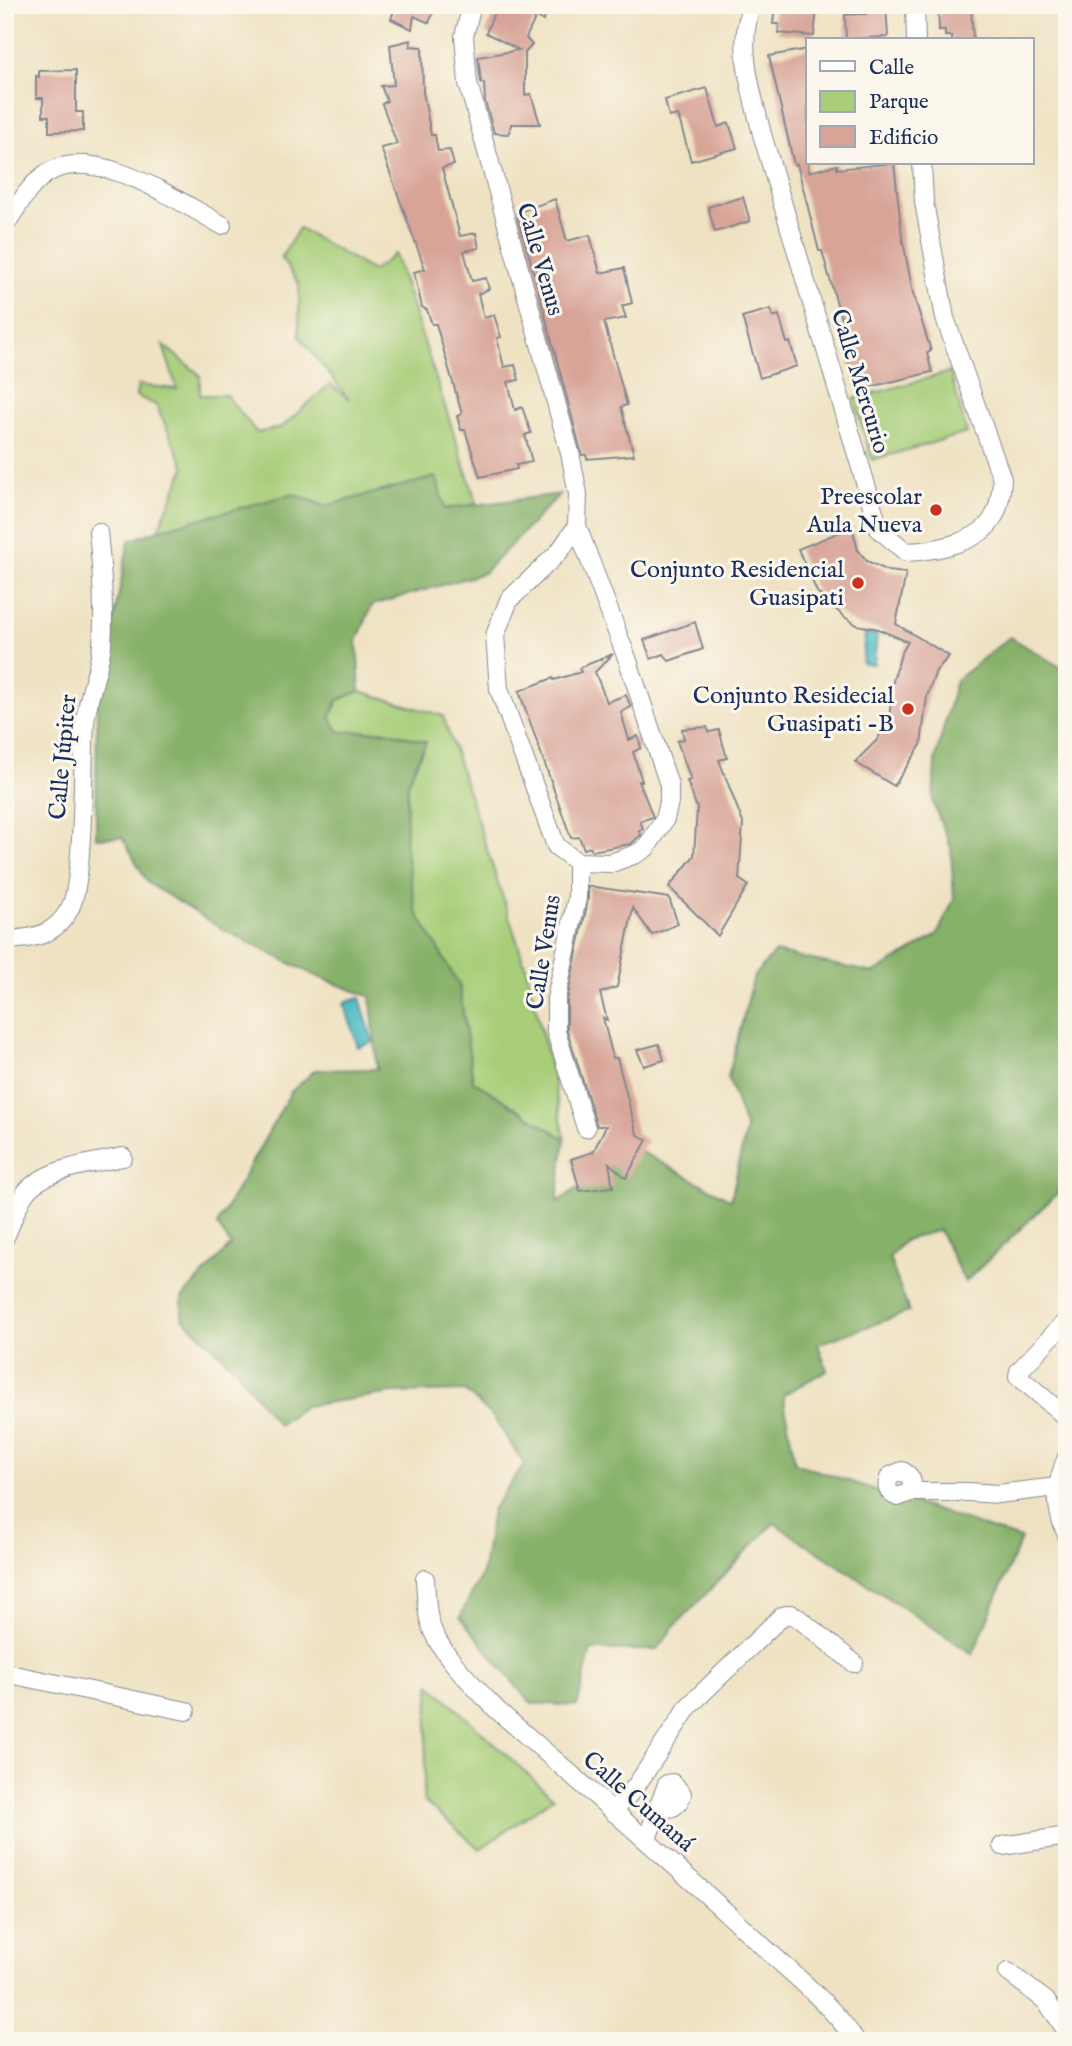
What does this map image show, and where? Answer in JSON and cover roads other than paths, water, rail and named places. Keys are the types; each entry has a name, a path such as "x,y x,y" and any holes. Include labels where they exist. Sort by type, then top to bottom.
{"street":[{"name":"Calle Venus","path":"472,5 464,36 468,83 570,453 578,494 577,526 628,661 669,785 665,819 646,848 611,863 577,862 556,846 499,689 495,655 495,635 509,600 559,552 577,526"},
{"name":"Calle Mercurio","path":"752,5 745,24 747,71 762,134 879,529 906,552 941,549 966,540 981,530 993,520 1000,501 1002,479 945,318 924,202 922,164"},
{"path":"915,5 916,38"},
{"path":"5,225 25,195 45,174 64,166 83,164 107,168 132,177 222,225"},
{"name":"Calle Júpiter","path":"5,940 31,939 49,931 61,922 72,907 78,873 85,719 102,647 103,580 98,533"},
{"name":"Calle Venus","path":"577,862 577,898 556,999 556,1032 586,1128"},
{"path":"5,1237 26,1192 43,1178 76,1167 123,1157"},
{"path":"1067,1320 1019,1371 1018,1376 1067,1418"},
{"path":"1067,1457 1057,1488 1057,1510 1067,1535"},
{"path":"910,1492 998,1494 1057,1488"},
{"name":"Calle Cumaná","path":"425,1579 430,1625 459,1669 497,1710 647,1839 802,1980 856,2041"},
{"path":"613,1812 636,1786 689,1706 782,1615 790,1614 798,1618 853,1663"},
{"path":"5,1673 186,1711"},
{"path":"647,1839 658,1806"},
{"path":"1002,1846 1067,1836"},
{"path":"1008,1972 1046,2001 1067,2031"}],"water":[{"path":"865,634 877,635 874,664 862,663"},
{"path":"360,998 373,1042 358,1047 344,1003"}],"place":[{"name":"Preescolar Aula Nueva","path":"936,510"},
{"name":"Conjunto Residencial Guasipati","path":"858,583"},
{"name":"Conjunto Residecial Guasipati -B","path":"908,709"}]}
